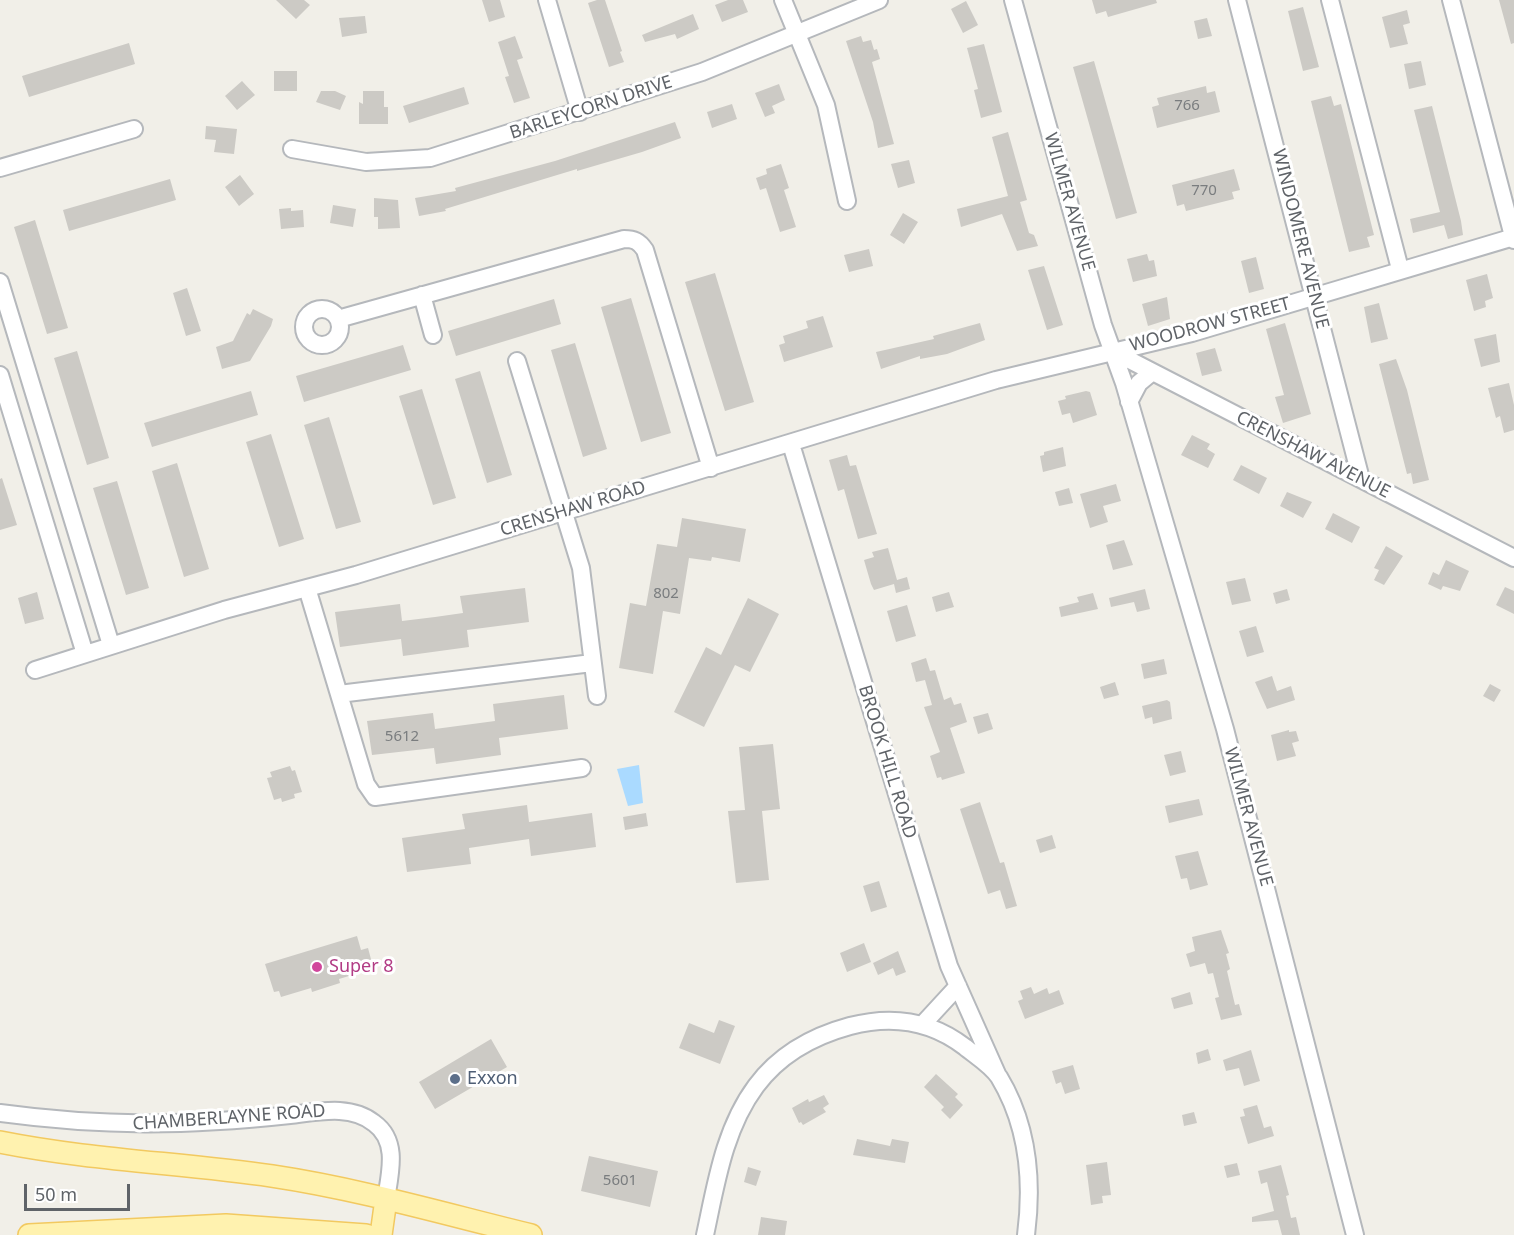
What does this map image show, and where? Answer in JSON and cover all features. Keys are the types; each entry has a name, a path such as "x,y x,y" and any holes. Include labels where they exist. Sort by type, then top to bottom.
{"main road":[{"name":"CHAMBERLAYNE ROAD","path":"0,1142 71,1154 276,1177 386,1199 531,1235"},
{"path":"381,1235 386,1199"},
{"path":"29,1235 226,1226 366,1235"}],"street":[{"path":"547,0 580,112"},
{"path":"783,0 826,105 847,201"},
{"name":"BARLEYCORN DRIVE","path":"292,149 366,162 430,158 702,72 879,0"},
{"name":"WILMER AVENUE","path":"1013,0 1112,351 1225,729 1355,1235"},
{"name":"WINDOMERE AVENUE","path":"1237,0 1361,479"},
{"path":"1330,0 1400,269"},
{"path":"1451,0 1514,238"},
{"path":"0,168 134,129"},
{"name":"WOODROW STREET","path":"1112,351 1192,333 1400,269 1514,238"},
{"path":"338,319 624,239 640,242 645,250 711,468"},
{"path":"0,282 111,645"},
{"path":"422,295 433,335"},
{"name":"CRENSHAW AVENUE","path":"1112,351 1514,558"},
{"name":"CRENSHAW ROAD","path":"35,670 225,610 565,512 985,383 1112,351"},
{"path":"517,361 581,568 597,696"},
{"path":"1129,402 1139,383 1151,373"},
{"path":"29,378 1,383 85,654"},
{"name":"BROOK HILL ROAD","path":"791,444 949,966 1014,1110 1028,1162 1030,1187 1026,1235"},
{"path":"307,588 366,784 375,797 582,768"},
{"path":"339,694 592,663"},
{"path":"923,1024 958,986"},
{"path":"705,1235 725,1150 740,1113 756,1087 782,1058 827,1034 876,1020 904,1020 923,1024 960,1044 998,1076"},
{"name":"CHAMBERLAYNE ROAD","path":"0,1113 58,1121 142,1125 189,1124 327,1111 356,1114 373,1122 389,1143 390,1168 386,1199"}],"water":[{"path":"639,765 643,803 628,806 617,769"}],"building":[{"path":"276,0 304,0 310,5 296,19"},
{"path":"482,0 500,0 505,17 489,22"},
{"path":"605,0 624,62 609,67 588,3"},
{"path":"728,0 743,0 748,12 722,22 715,5"},
{"path":"1092,0 1156,0 1157,3 1108,17 1106,11 1096,14"},
{"path":"1499,0 1514,0 1514,43 1511,44"},
{"path":"966,1 978,25 963,33 951,9"},
{"path":"1303,7 1319,67 1303,71 1288,11"},
{"path":"1407,10 1410,23 1403,25 1408,44 1390,48 1382,17"},
{"path":"693,14 699,29 677,39 675,34 645,42 642,35"},
{"path":"365,16 367,33 342,37 339,18"},
{"path":"1207,18 1212,36 1198,39 1194,21"},
{"path":"515,36 523,58 517,60 530,98 514,103 505,77 509,76 498,42"},
{"path":"861,36 863,42 871,40 874,50 877,49 880,59 872,62 894,144 878,148 873,122 846,41"},
{"path":"129,43 135,64 29,97 22,76"},
{"path":"984,44 1002,112 981,118 974,90 978,89 967,48"},
{"path":"1094,61 1137,213 1116,219 1073,67"},
{"path":"1421,61 1426,85 1409,89 1404,64"},
{"path":"274,71 297,71 297,91 274,91"},
{"path":"242,81 255,95 237,110 225,96"},
{"path":"779,84 785,100 772,106 775,113 765,117 755,93"},
{"path":"1206,86 1207,93 1215,91 1220,112 1157,128 1152,107 1159,105 1157,98"},
{"path":"464,87 469,104 409,123 403,106"},
{"path":"321,91 335,91 346,96 340,110 316,102"},
{"path":"363,91 384,91 384,107 388,107 388,124 359,124 359,102 363,104"},
{"path":"1331,96 1334,106 1341,104 1374,235 1367,237 1370,247 1349,252 1311,101"},
{"path":"732,104 737,119 712,128 707,112"},
{"path":"1432,106 1463,235 1448,239 1444,225 1413,233 1410,219 1440,212 1414,110"},
{"path":"675,122 681,138 642,152 445,209 446,211 419,216 415,198 456,191 455,188 555,161"},
{"path":"206,126 237,129 234,154 214,152 216,140 205,139"},
{"path":"1008,132 1027,200 1020,202 1029,233 1034,235 1038,246 1017,251 1002,214 961,227 957,209 1008,196 992,137"},
{"path":"909,160 915,183 898,188 891,164"},
{"path":"781,164 789,188 784,190 796,227 780,232 766,188 760,190 756,178 767,174 766,169"},
{"path":"1234,169 1240,190 1232,192 1234,199 1186,211 1184,204 1177,206 1172,185"},
{"path":"240,175 254,194 239,206 225,187"},
{"path":"170,179 176,200 69,231 63,210"},
{"path":"374,198 398,200 400,228 378,229 378,217 374,217"},
{"path":"333,205 356,209 353,227 330,223"},
{"path":"291,208 291,211 303,210 304,227 281,229 279,209"},
{"path":"903,213 918,222 904,244 890,235"},
{"path":"35,220 68,328 47,334 14,227"},
{"path":"869,249 873,266 849,272 844,255"},
{"path":"1147,254 1149,261 1154,260 1157,276 1133,282 1127,259"},
{"path":"1256,257 1264,289 1249,293 1241,261"},
{"path":"1044,266 1063,325 1047,330 1028,270"},
{"path":"715,273 754,402 725,411 685,282"},
{"path":"1487,274 1493,298 1485,301 1486,307 1474,311 1466,280"},
{"path":"187,288 201,331 186,336 173,293"},
{"path":"1167,297 1170,319 1148,326 1142,304"},
{"path":"631,298 671,433 641,442 601,307"},
{"path":"554,299 561,324 456,356 448,331"},
{"path":"1379,303 1388,339 1371,343 1364,307"},
{"path":"253,309 273,319 271,326 250,361 222,369 216,347 233,341 247,313 250,315"},
{"path":"823,316 833,347 784,362 779,345 785,343 783,336 808,328 806,321"},
{"path":"980,323 985,340 947,354 920,359 920,356 881,369 876,352 934,339 933,336"},
{"path":"1285,323 1311,414 1283,423 1275,397 1284,395 1266,329"},
{"path":"1496,334 1500,362 1481,367 1474,339"},
{"path":"575,343 607,449 583,457 551,350"},
{"path":"403,345 411,370 304,402 296,376"},
{"path":"1215,348 1222,371 1202,376 1196,353"},
{"path":"77,351 109,458 87,465 54,358"},
{"path":"1396,359 1407,390 1429,480 1413,484 1411,473 1407,474 1379,364"},
{"path":"480,371 512,475 487,483 455,379"},
{"path":"1509,383 1514,405 1514,430 1504,433 1500,416 1496,418 1488,388"},
{"path":"422,389 456,498 433,505 399,396"},
{"path":"251,391 258,415 152,447 144,423"},
{"path":"1090,392 1097,415 1073,423 1070,413 1062,415 1058,401 1066,399 1065,396"},
{"path":"329,417 361,522 336,529 304,425"},
{"path":"271,434 304,539 279,547 246,442"},
{"path":"1192,435 1210,444 1207,449 1215,454 1208,468 1181,455"},
{"path":"1063,447 1066,466 1043,472 1040,456 1044,455 1044,452"},
{"path":"847,455 850,466 856,465 877,534 858,539 844,489 838,491 829,460"},
{"path":"177,463 209,569 184,577 152,471"},
{"path":"1241,465 1267,478 1259,494 1233,480"},
{"path":"2,478 17,525 0,530 0,479"},
{"path":"117,481 149,588 126,595 93,488"},
{"path":"1116,484 1121,501 1103,506 1108,522 1090,528 1080,494"},
{"path":"1069,488 1073,503 1059,506 1055,492"},
{"path":"1287,492 1312,502 1303,518 1280,506"},
{"path":"1333,513 1360,527 1352,543 1325,529"},
{"path":"682,518 746,529 740,562 712,557 711,561 689,558 680,614 663,611 653,674 619,668 630,603 646,606 657,544 677,547"},
{"path":"1124,540 1133,565 1113,570 1106,545"},
{"path":"1386,546 1403,556 1384,585 1374,580 1379,570 1374,568"},
{"path":"888,548 897,580 907,577 910,589 896,593 894,584 874,590 864,560 874,557 872,552"},
{"path":"1446,560 1469,571 1460,591 1443,586 1441,590 1428,584 1433,572 1439,575"},
{"path":"1245,578 1251,601 1232,605 1226,582"},
{"path":"1505,587 1514,591 1514,614 1496,605"},
{"path":"525,588 529,622 467,630 469,647 403,656 401,639 340,647 335,612 400,604 402,621 435,617 463,613 460,596"},
{"path":"1145,589 1150,609 1137,612 1134,602 1111,607 1109,598"},
{"path":"1287,589 1290,600 1276,604 1273,593"},
{"path":"37,592 44,619 25,624 18,598"},
{"path":"949,592 954,607 936,612 932,597"},
{"path":"1093,593 1098,609 1061,617 1059,607 1079,602 1077,597"},
{"path":"748,598 779,614 750,672 735,665 704,727 674,712 706,647 721,655"},
{"path":"907,605 916,636 896,642 887,611"},
{"path":"1256,626 1264,652 1247,657 1239,631"},
{"path":"926,658 930,671 935,670 944,700 951,697 954,705 961,703 967,722 950,728 965,773 942,780 941,777 937,778 930,756 940,752 924,707 932,705 925,680 916,682 911,663"},
{"path":"1164,659 1167,674 1144,679 1141,664"},
{"path":"1272,676 1277,691 1291,686 1295,700 1267,709 1255,682"},
{"path":"1115,682 1119,695 1104,699 1100,687"},
{"path":"1490,684 1501,690 1494,702 1483,696"},
{"path":"564,695 568,729 499,738 501,755 436,764 434,748 372,755 367,721 433,713 435,729 495,721 493,704"},
{"path":"1167,700 1170,702 1172,719 1153,724 1152,717 1145,719 1142,706"},
{"path":"988,713 993,729 978,734 973,717"},
{"path":"1289,730 1289,732 1296,731 1299,741 1292,743 1296,756 1277,761 1271,735"},
{"path":"773,744 780,809 762,811 769,880 736,883 728,811 745,810 739,747"},
{"path":"1181,751 1186,772 1170,776 1164,755"},
{"path":"290,766 292,771 295,770 302,792 294,794 295,798 282,802 281,798 274,800 267,778 272,777 270,772"},
{"path":"1199,799 1203,815 1169,823 1165,806"},
{"path":"980,802 1000,863 1004,862 1017,906 1006,909 1000,890 988,894 960,809"},
{"path":"527,805 529,822 592,813 596,847 531,856 529,839 469,848 471,864 407,872 402,838 465,829 462,814"},
{"path":"646,813 648,826 625,830 623,817"},
{"path":"1052,835 1056,848 1040,853 1036,840"},
{"path":"1198,851 1208,885 1190,890 1187,878 1181,879 1175,856"},
{"path":"879,881 887,907 871,912 863,886"},
{"path":"1221,930 1229,953 1226,954 1230,969 1227,971 1235,1005 1239,1004 1242,1015 1221,1020 1215,998 1219,997 1213,973 1208,974 1205,963 1190,967 1186,954 1195,951 1192,937"},
{"name":"Super 8","path":"357,936 361,950 368,948 372,963 367,964 369,970 339,979 340,983 312,992 311,988 281,997 279,991 274,992 265,964"},
{"path":"864,943 871,962 847,972 840,953"},
{"path":"898,951 906,972 896,976 893,968 878,975 873,963"},
{"path":"1031,987 1034,994 1047,988 1049,994 1059,990 1064,1004 1025,1019 1018,1001 1023,999 1020,991"},
{"path":"1190,992 1193,1004 1174,1009 1171,998"},
{"path":"719,1020 735,1026 720,1064 679,1048 689,1023 714,1033"},
{"name":"Exxon","path":"491,1039 507,1067 435,1109 419,1082"},
{"path":"1208,1049 1211,1060 1198,1064 1196,1053"},
{"path":"1251,1050 1260,1081 1244,1086 1239,1068 1226,1071 1223,1060"},
{"path":"1073,1065 1080,1089 1065,1094 1061,1082 1056,1084 1052,1071"},
{"path":"936,1074 958,1094 955,1097 963,1105 950,1119 941,1110 944,1107 924,1087"},
{"path":"824,1095 829,1104 823,1108 826,1112 803,1125 799,1123 792,1108 808,1099 809,1102"},
{"path":"1257,1105 1264,1128 1271,1126 1274,1136 1248,1144 1240,1117 1245,1116 1243,1109"},
{"path":"1194,1112 1197,1123 1184,1126 1182,1115"},
{"path":"857,1139 890,1146 892,1139 909,1142 905,1163 853,1155"},
{"path":"589,1156 658,1171 650,1207 581,1191"},
{"path":"1107,1162 1111,1195 1102,1196 1103,1203 1091,1205 1086,1165"},
{"path":"1237,1163 1240,1175 1227,1178 1224,1166"},
{"path":"1281,1165 1289,1195 1286,1196 1291,1218 1296,1217 1300,1235 1282,1235 1278,1220 1252,1222 1252,1217 1274,1211 1267,1182 1261,1184 1258,1171"},
{"path":"748,1167 761,1171 756,1186 744,1182"},
{"path":"761,1217 787,1221 785,1235 758,1235"}],"place":[{"name":"Super 8","path":"317,967"},
{"name":"Exxon","path":"455,1079"}]}
